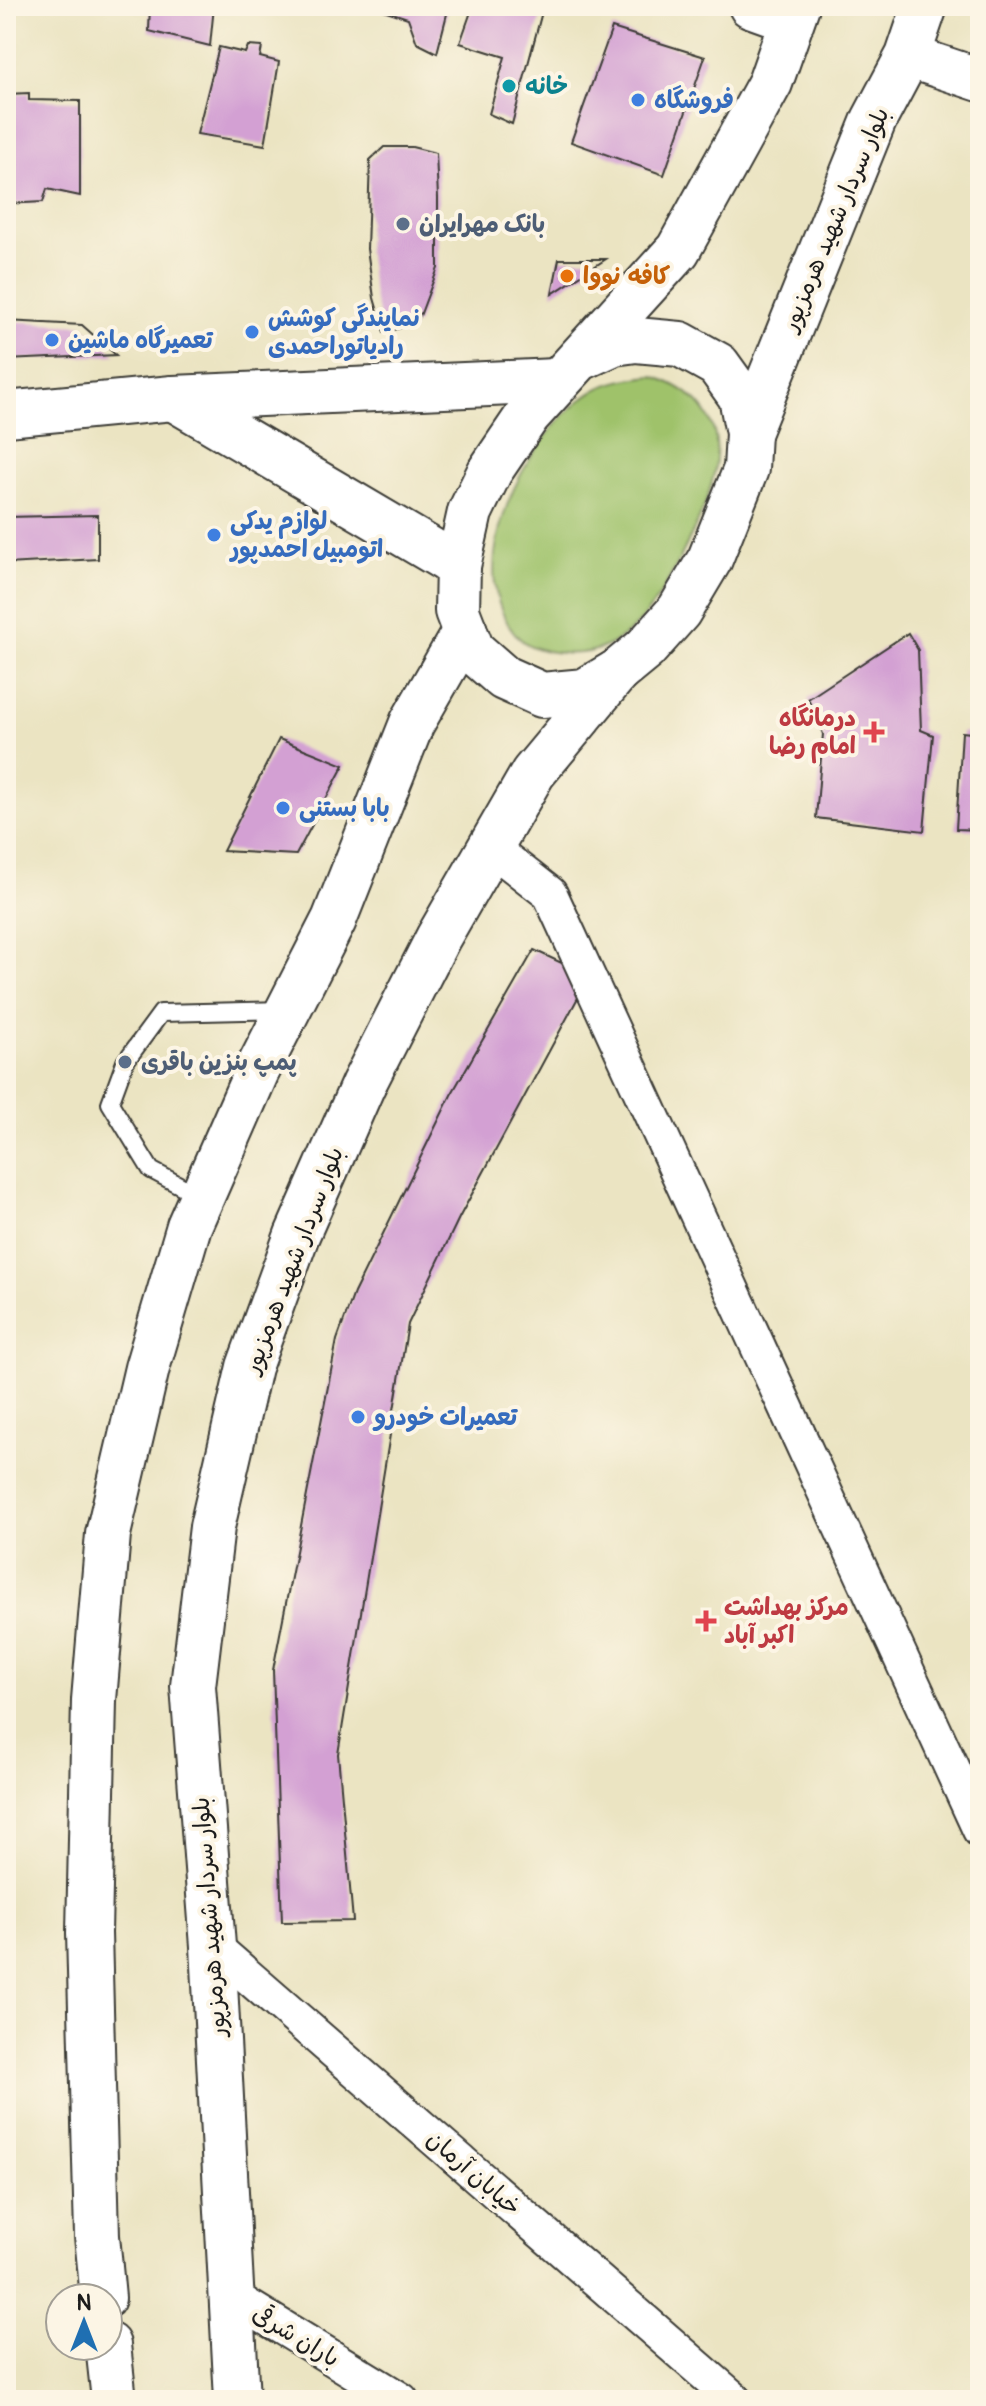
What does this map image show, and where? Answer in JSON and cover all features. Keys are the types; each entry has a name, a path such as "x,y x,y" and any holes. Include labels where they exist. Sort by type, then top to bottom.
{"main road":[{"name":"بلوار سردار شهید هرمزپور","path":"748,433 874,120 908,56 925,6"},
{"path":"6,414 173,398 568,370 614,343 636,340 680,344 718,365 741,397 748,433 746,469 710,559 679,611 645,649 617,672 585,691 542,695 504,678 472,650 457,611 458,566 470,512 507,441 568,370 678,250 770,83 794,13"},
{"path":"173,398 458,566"},
{"path":"101,2282 97,2236 89,1933 94,1700 108,1534 147,1368 189,1226 288,1010 334,920 412,723 465,631"},
{"name":"بلوار سردار شهید هرمزپور","path":"237,2400 213,1946 193,1686 212,1527 249,1367 297,1235 363,1085 438,938 533,773 617,672"},
{"path":"110,2362 114,2400"}],"street":[{"path":"750,6 794,13"},
{"path":"908,56 980,80"},
{"path":"490,847 550,894 980,1830"},
{"name":"خیابان آرمان","path":"213,1946 735,2400"},
{"name":"باران شرقی","path":"231,2296 401,2400"}],"lane":[{"path":"201,1197 151,1170 110,1103 125,1062 161,1013 288,1010"}],"green space":[{"path":"653,376 682,390 702,407 713,426 716,448 714,472 698,521 666,585 640,621 624,636 586,653 533,647 518,637 501,609 494,577 497,542 507,506 522,472 565,414 589,394 612,383"}],"building":[{"path":"150,6 214,6 210,46 149,31"},
{"path":"371,6 449,6 437,53 417,43 408,18"},
{"name":"خانه","path":"473,6 543,8 512,124 489,114 505,57 460,43"},
{"name":"فروشگاه","path":"612,28 705,57 664,175 571,142"},
{"path":"248,46 262,47 260,57 279,62 265,145 197,134 219,47 245,53"},
{"path":"29,93 29,100 80,101 80,196 47,189 43,202 6,204 6,94"},
{"name":"بانک مهرایران","path":"384,147 412,147 436,153 438,268 417,324 384,332 374,298 367,249 370,160"},
{"name":"کافه نووا","path":"559,259 606,259 552,294"},
{"name":"تعمیرگاه ماشین","path":"6,321 82,325 116,355 6,360"},
{"path":"98,515 98,559 6,564 6,517"},
{"name":"درمانگاه امام رضا","path":"908,633 918,650 921,730 933,735 924,831 816,818 823,734 808,699"},
{"path":"962,732 980,734 980,830 956,829"},
{"name":"بابا بستنی","path":"279,739 344,765 296,855 223,851"},
{"name":"تعمیرات خودرو","path":"534,950 566,965 581,992 459,1218 408,1324 338,1754 353,1921 282,1922 273,1670 337,1340 354,1293 451,1095"}],"place":[{"name":"خانه","path":"509,86"},
{"name":"فروشگاه","path":"638,100"},
{"name":"بانک مهرایران","path":"403,224"},
{"name":"کافه نووا","path":"567,276"},
{"name":"نمایندگی کوشش رادیاتوراحمدی","path":"252,332"},
{"name":"تعمیرگاه ماشین","path":"52,340"},
{"name":"لوازم یدکی اتومبیل احمدپور","path":"214,535"},
{"name":"درمانگاه امام رضا","path":"874,732"},
{"name":"بابا بستنی","path":"283,808"},
{"name":"پمپ بنزین باقری","path":"125,1062"},
{"name":"تعمیرات خودرو","path":"358,1417"},
{"name":"مرکز بهداشت اکبر آباد","path":"706,1621"}]}
